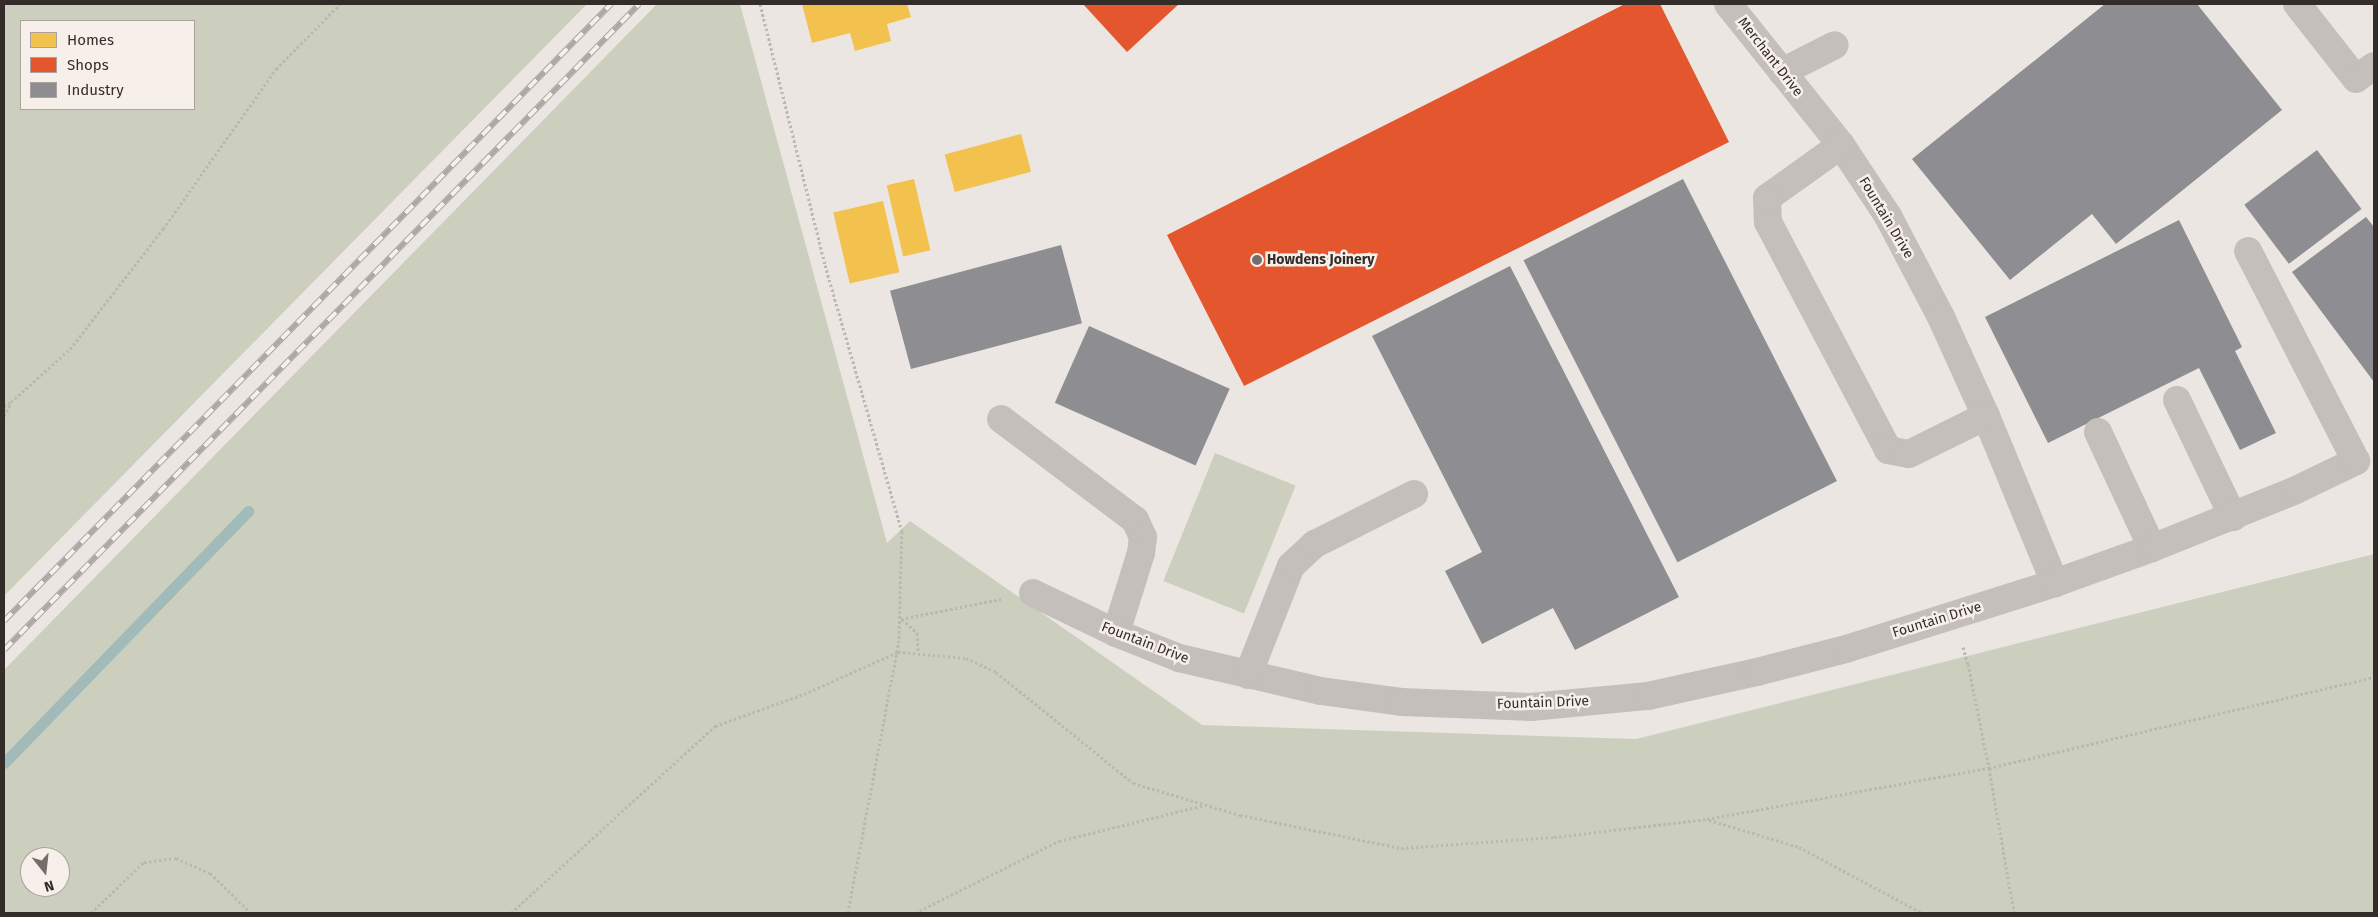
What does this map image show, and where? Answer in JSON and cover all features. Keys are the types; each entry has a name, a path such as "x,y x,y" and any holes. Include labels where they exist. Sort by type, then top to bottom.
{"lane":[{"name":"Merchant Drive","path":"1728,4 1812,109"},
{"path":"2297,4 2356,79 2374,66"},
{"path":"1782,72 1835,45"},
{"name":"Fountain Drive","path":"1812,109 1841,144 1892,225 1941,317 1986,416 2055,583"},
{"path":"1841,144 1766,198 1768,222 1888,450 1909,454 1986,416"},
{"name":"Fountain Drive","path":"1033,593 1116,633 1179,658 1321,692 1400,702 1531,707 1648,696 1828,654 2055,583 2152,548 2233,517 2296,490 2356,461 2248,251"},
{"path":"2177,400 2233,517"},
{"path":"1001,418 1135,520 1143,537 1141,553 1116,633"},
{"path":"2098,432 2152,548"},
{"path":"1248,675 1292,566 1315,544 1414,494"}],"path":[{"path":"4,406 11,402 70,349 163,229 276,69 340,4"},
{"path":"760,4 825,265 902,531 901,619 898,652 848,913"},
{"path":"4,416 11,402"},
{"path":"901,619 1033,593"},
{"path":"1952,616 1968,664 1989,768 2014,913"},
{"path":"901,619 917,634 918,653"},
{"path":"511,913 715,726 804,694 898,652 966,658 996,672 1133,783 1240,815 1401,848 1554,837 1707,819 1989,768 2374,677"},
{"path":"915,913 1060,840 1206,805"},
{"path":"1707,819 1799,847 1922,913"},
{"path":"91,913 144,862 176,858 210,873 251,913"}],"green space":[{"path":"4,4 587,4 4,596"},
{"path":"657,4 740,4 887,543 910,521 1202,725 1636,739 2374,554 2374,913 4,913 4,670"},
{"path":"1215,453 1296,486 1244,614 1163,581"}],"building: Homes":[{"path":"802,4 907,4 911,17 887,24 891,41 855,51 850,33 812,43"},
{"path":"1021,134 1031,172 955,192 945,154"},
{"path":"914,179 930,250 903,256 887,185"},
{"path":"883,201 899,272 850,284 833,212"}],"building: Shops":[{"path":"1083,4 1179,4 1127,52"},
{"path":"1625,4 1660,4 1729,142 1244,386 1167,235"}],"building: Industry":[{"path":"2105,4 2197,4 2282,110 2116,244 2092,214 2010,280 1912,159"},
{"path":"2317,150 2362,209 2289,264 2244,205"},
{"path":"1683,179 1837,481 1677,562 1524,260"},
{"path":"2366,217 2374,227 2374,382 2292,272"},
{"path":"2179,220 2242,347 2235,351 2276,433 2240,450 2199,368 2048,443 1985,317"},
{"path":"1061,245 1082,323 911,369 890,291"},
{"path":"1510,266 1679,597 1575,650 1553,608 1482,644 1445,571 1482,552 1372,336"},
{"path":"1089,326 1230,389 1196,465 1055,403"}],"waterway":[{"path":"4,763 248,511"}],"railway":[{"path":"4,621 611,4"},
{"path":"4,650 639,4"}],"place":[{"name":"Howdens Joinery","path":"1257,260"}]}
